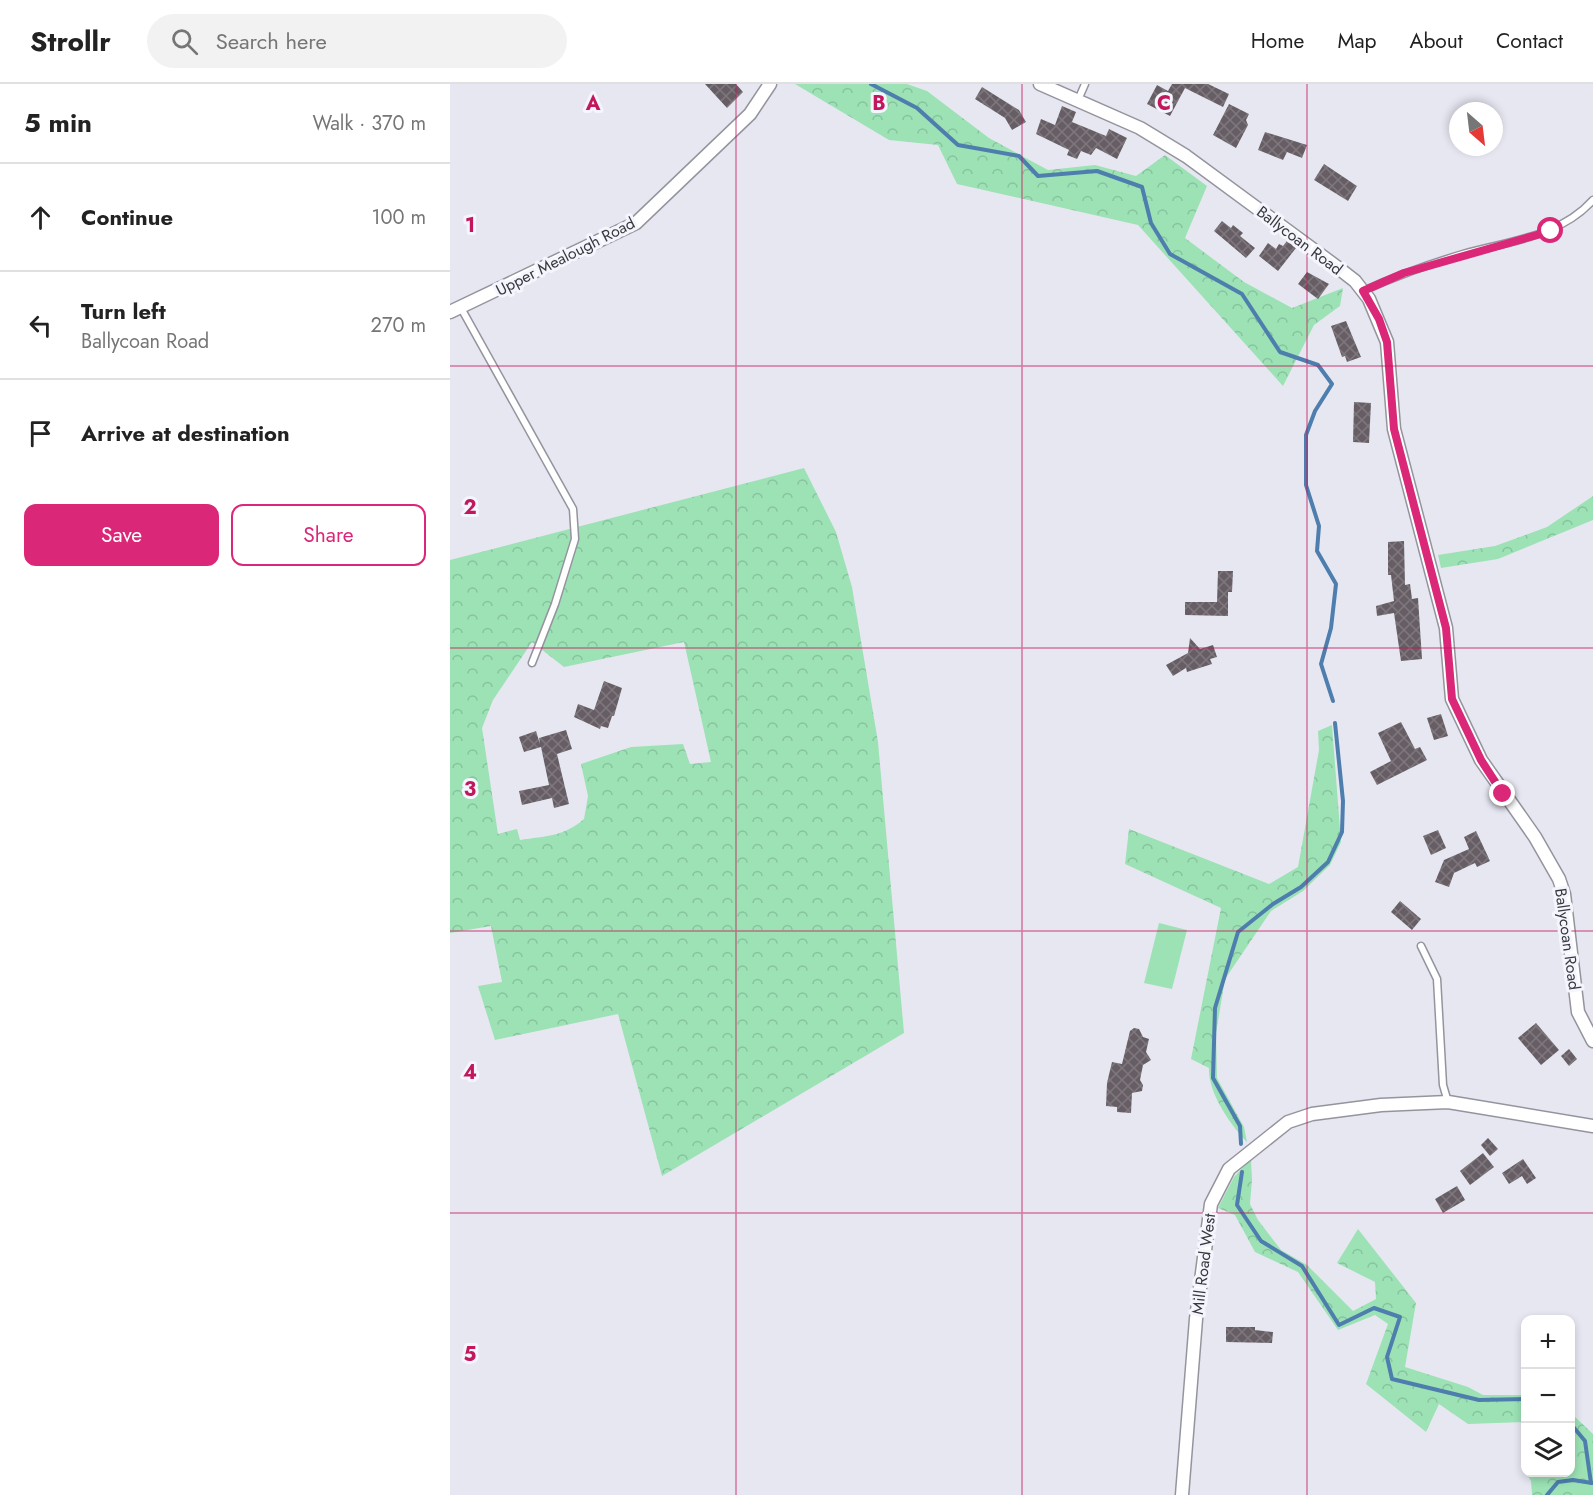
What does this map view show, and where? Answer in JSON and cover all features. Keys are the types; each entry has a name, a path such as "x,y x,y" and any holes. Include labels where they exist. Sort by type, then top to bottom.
{"street":[{"name":"Upper Mealough Road","path":"455,310 636,223 750,114 770,84"},
{"name":"Ballycoan Road","path":"1040,84 1140,128 1186,156 1337,267 1363,291 1379,319 1387,342 1394,429 1446,628 1452,699 1481,760 1535,837 1559,879 1564,894 1578,1012 1593,1041"},
{"name":"Mill Road West","path":"1182,1495 1196,1319 1211,1204 1229,1169 1288,1122 1312,1114 1381,1105 1448,1102 1593,1126"}],"lane":[{"path":"1078,100 1085,84"},
{"path":"1363,291 1404,273 1551,231 1579,216 1593,200"},
{"path":"455,310 573,509 574,539 555,604 532,663"},
{"path":"1421,946 1437,979 1443,1085 1448,1102"}],"green space":[{"path":"795,84 907,84 927,91 989,138 1048,170 1095,165 1136,176 1165,155 1207,186 1185,238 1244,282 1292,308 1343,288 1340,306 1314,325 1283,386 1138,225 957,184 938,145 889,140"},
{"path":"804,468 836,532 852,587 878,742 904,1033 662,1176 618,1014 495,1040 478,986 502,982 491,926 450,933 450,560","holes":["532,642 564,667 684,642 711,762 690,764 683,744 631,747 581,764 588,796 584,819 576,825 554,835 520,840 517,829 498,834 482,728 493,700"]},
{"path":"1593,496 1593,520 1498,559 1441,568 1438,555 1495,546 1547,527"},
{"path":"1332,725 1341,842 1330,865 1303,891 1271,911 1225,979 1216,1033 1217,1078 1244,1127 1247,1142 1227,1117 1216,1098 1209,1068 1191,1059 1221,908 1125,864 1129,829 1269,884 1298,867 1319,750 1318,731"},
{"path":"1159,923 1187,930 1172,989 1144,983"},
{"path":"1251,1159 1250,1204 1258,1220 1281,1250 1307,1265 1353,1311 1376,1299 1375,1282 1337,1263 1358,1229 1416,1303 1405,1367 1468,1387 1483,1395 1521,1395 1521,1422 1468,1424 1439,1404 1426,1432 1366,1384 1388,1324 1375,1315 1338,1330 1298,1272 1255,1252 1235,1215 1218,1208 1234,1177"},
{"path":"1575,1417 1593,1434 1593,1495 1532,1495 1528,1477 1575,1477"}],"building":[{"path":"705,84 736,84 743,92 727,108"},
{"path":"1172,84 1208,84 1229,94 1223,107 1185,88 1170,116 1147,104 1157,85 1168,91"},
{"path":"982,87 1019,110 1026,122 1012,130 1005,118 975,99"},
{"path":"1229,104 1249,114 1246,120 1248,125 1236,148 1213,135"},
{"path":"1062,106 1076,112 1072,122 1106,136 1109,129 1127,138 1117,159 1096,148 1091,155 1081,151 1077,159 1067,155 1069,150 1036,134 1041,119 1055,125"},
{"path":"1265,132 1307,145 1302,158 1287,152 1283,160 1258,150"},
{"path":"1324,164 1357,186 1348,201 1314,180"},
{"path":"1222,221 1231,228 1233,225 1243,233 1240,236 1255,248 1246,258 1214,231"},
{"path":"1287,241 1296,248 1278,271 1259,256 1268,243 1276,249 1279,244 1283,246"},
{"path":"1307,272 1329,284 1318,299 1298,284"},
{"path":"1346,321 1361,357 1347,362 1345,356 1342,357 1331,326"},
{"path":"1354,402 1371,403 1369,443 1353,442"},
{"path":"1404,541 1405,585 1410,584 1412,599 1418,598 1422,659 1401,661 1394,613 1377,616 1376,606 1394,601 1391,575 1388,575 1388,542"},
{"path":"1218,571 1233,571 1232,592 1228,592 1228,616 1185,615 1185,602 1217,602"},
{"path":"1190,638 1200,649 1213,645 1217,657 1210,659 1212,664 1187,672 1186,668 1173,676 1166,665 1188,653"},
{"path":"604,681 622,688 608,728 601,726 600,729 574,717 578,704 594,710"},
{"path":"1441,714 1448,736 1434,740 1427,718"},
{"path":"1401,722 1415,749 1420,747 1427,760 1377,785 1370,772 1391,761 1378,733"},
{"path":"566,730 572,749 557,754 569,804 554,808 552,798 522,805 519,791 549,785 541,747 524,752 519,737 536,731 540,744 539,738"},
{"path":"1438,830 1446,848 1431,855 1423,836"},
{"path":"1476,831 1490,861 1477,867 1475,863 1454,873 1449,887 1435,882 1444,860 1469,849 1464,837"},
{"path":"1400,901 1421,919 1412,930 1391,912"},
{"path":"1536,1023 1559,1050 1541,1065 1518,1038"},
{"path":"1134,1028 1139,1029 1143,1037 1149,1039 1146,1052 1151,1060 1143,1065 1140,1080 1143,1085 1142,1091 1132,1093 1131,1113 1117,1112 1117,1107 1106,1106 1107,1083 1112,1062 1122,1064 1130,1031"},
{"path":"1569,1049 1577,1059 1569,1066 1561,1056"},
{"path":"1488,1138 1498,1149 1490,1156 1481,1145"},
{"path":"1483,1153 1494,1167 1470,1185 1460,1171"},
{"path":"1523,1159 1536,1178 1527,1184 1522,1176 1509,1184 1502,1173"},
{"path":"1457,1186 1465,1200 1443,1213 1435,1199"},
{"path":"1226,1327 1255,1327 1255,1330 1273,1332 1272,1343 1226,1342"}],"waterway":[{"path":"871,84 917,108 958,145 1019,156 1038,176 1097,171 1142,187 1151,223 1170,254 1242,294 1280,352 1318,365 1332,384 1315,411 1306,435 1306,485 1319,526 1317,551 1336,584 1331,628 1321,664 1333,701"},
{"path":"1241,1144 1240,1126 1213,1078 1215,1008 1238,932 1273,904 1301,887 1328,862 1342,832 1343,801 1335,723"},
{"path":"1242,1172 1237,1205 1261,1241 1302,1266 1339,1325 1374,1308 1400,1317 1387,1357 1392,1379 1479,1400 1521,1399"},
{"path":"1575,1429 1585,1441 1591,1483"},
{"path":"1547,1495 1558,1482 1573,1480 1592,1483"}],"route":[{"path":"1503,794 1481,760 1452,699 1446,628 1394,429 1387,342 1379,319 1363,291 1404,273 1463,254 1551,231"}]}
